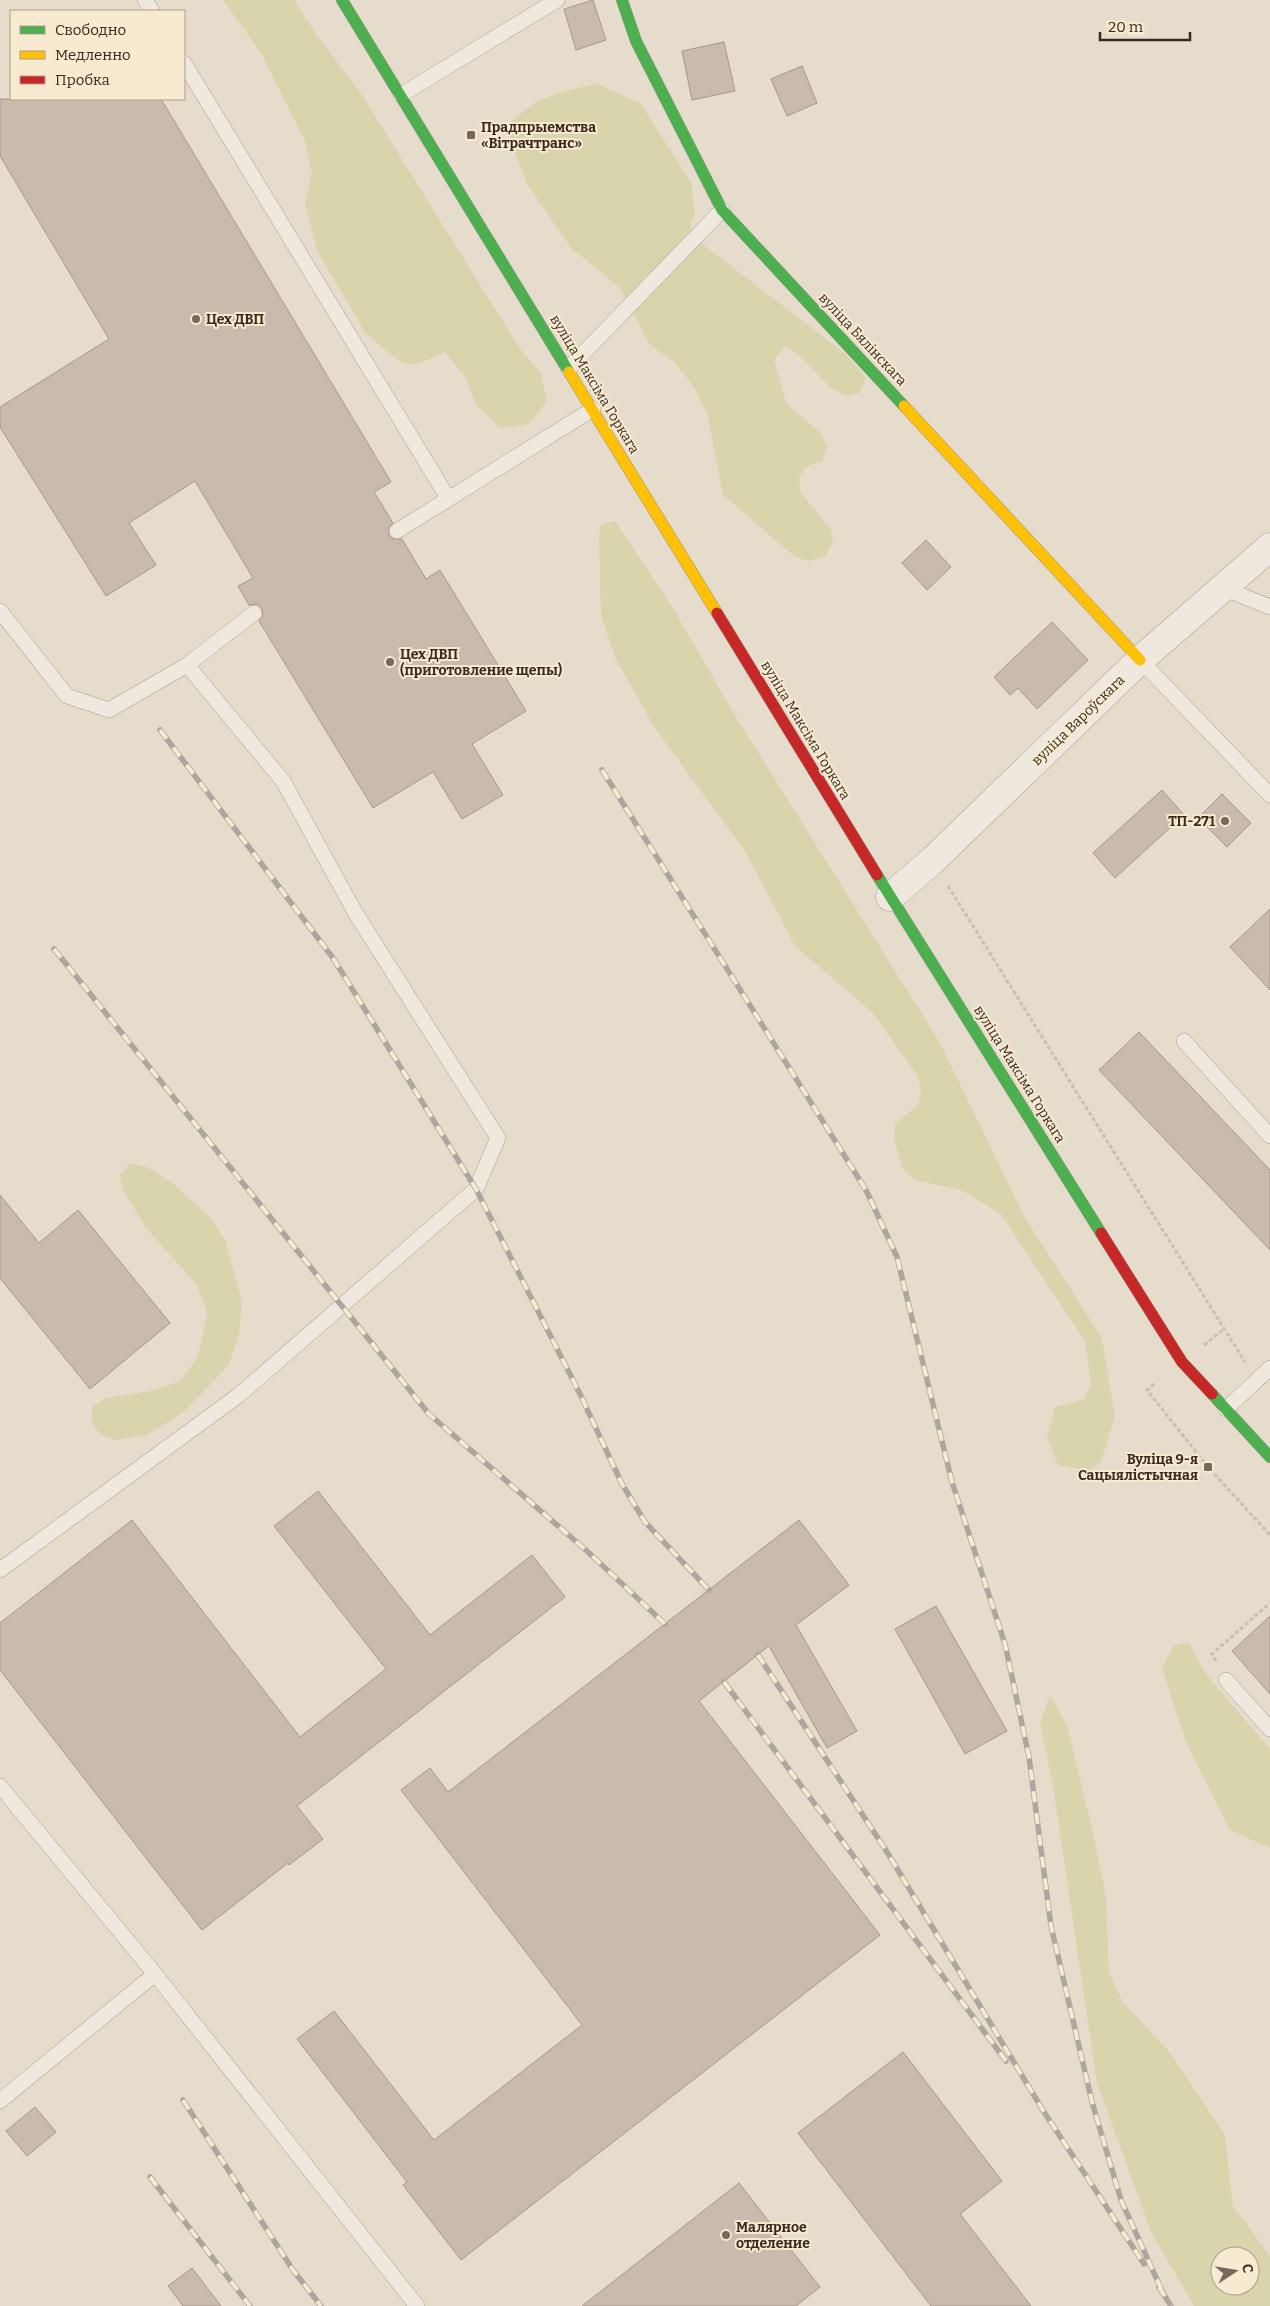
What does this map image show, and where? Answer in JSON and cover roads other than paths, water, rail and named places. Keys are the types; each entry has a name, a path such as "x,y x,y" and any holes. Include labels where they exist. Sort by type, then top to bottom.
{"main road":[{"name":"вуліца Максіма Горкага","path":"342,0 890,897 1182,1362 1270,1457"},
{"name":"вуліца Бялінскага","path":"622,0 636,41 722,210 1140,660"}],"street":[{"name":"вуліца Вароўскага","path":"890,897 932,861 1140,660 1270,547"}],"lane":[{"path":"401,95 557,0"},
{"path":"185,65 448,498"},
{"path":"568,369 722,210"},
{"path":"397,531 593,409"},
{"path":"1223,588 1270,607"},
{"path":"0,611 67,696 109,710 187,665 254,614"},
{"path":"1140,660 1270,795"},
{"path":"0,1570 238,1395 476,1189 498,1138 356,914 283,781 187,665"},
{"path":"1184,1041 1270,1136"},
{"path":"1226,1409 1270,1368"},
{"path":"1226,1680 1270,1729"},
{"path":"0,1786 155,1974 417,2306"},
{"path":"0,2101 155,1974"}],"railway":[{"path":"160,730 333,958 476,1189 580,1394 622,1484 645,1522 709,1590"},
{"path":"602,770 866,1190 897,1257 952,1482 1005,1644 1029,1757 1051,1926 1092,2102 1121,2200 1163,2293"},
{"path":"54,949 429,1414 587,1551 665,1624"},
{"path":"758,1655 887,1852 1044,2112 1144,2264"},
{"path":"724,1682 1006,2061"},
{"path":"183,2100 293,2270 321,2306"},
{"path":"150,2177 250,2306"},
{"path":"1159,2287 1171,2306"}],"place":[{"name":"Прадпрыемства «Вітрачтранс»","path":"471,135"},
{"name":"Цех ДВП","path":"196,319"},
{"name":"Цех ДВП (приготовление щепы)","path":"390,662"},
{"name":"ТП-271","path":"1225,821"},
{"name":"Вуліца 9-я Сацыялістычная","path":"1208,1467"},
{"name":"Малярное отделение","path":"726,2235"}]}
